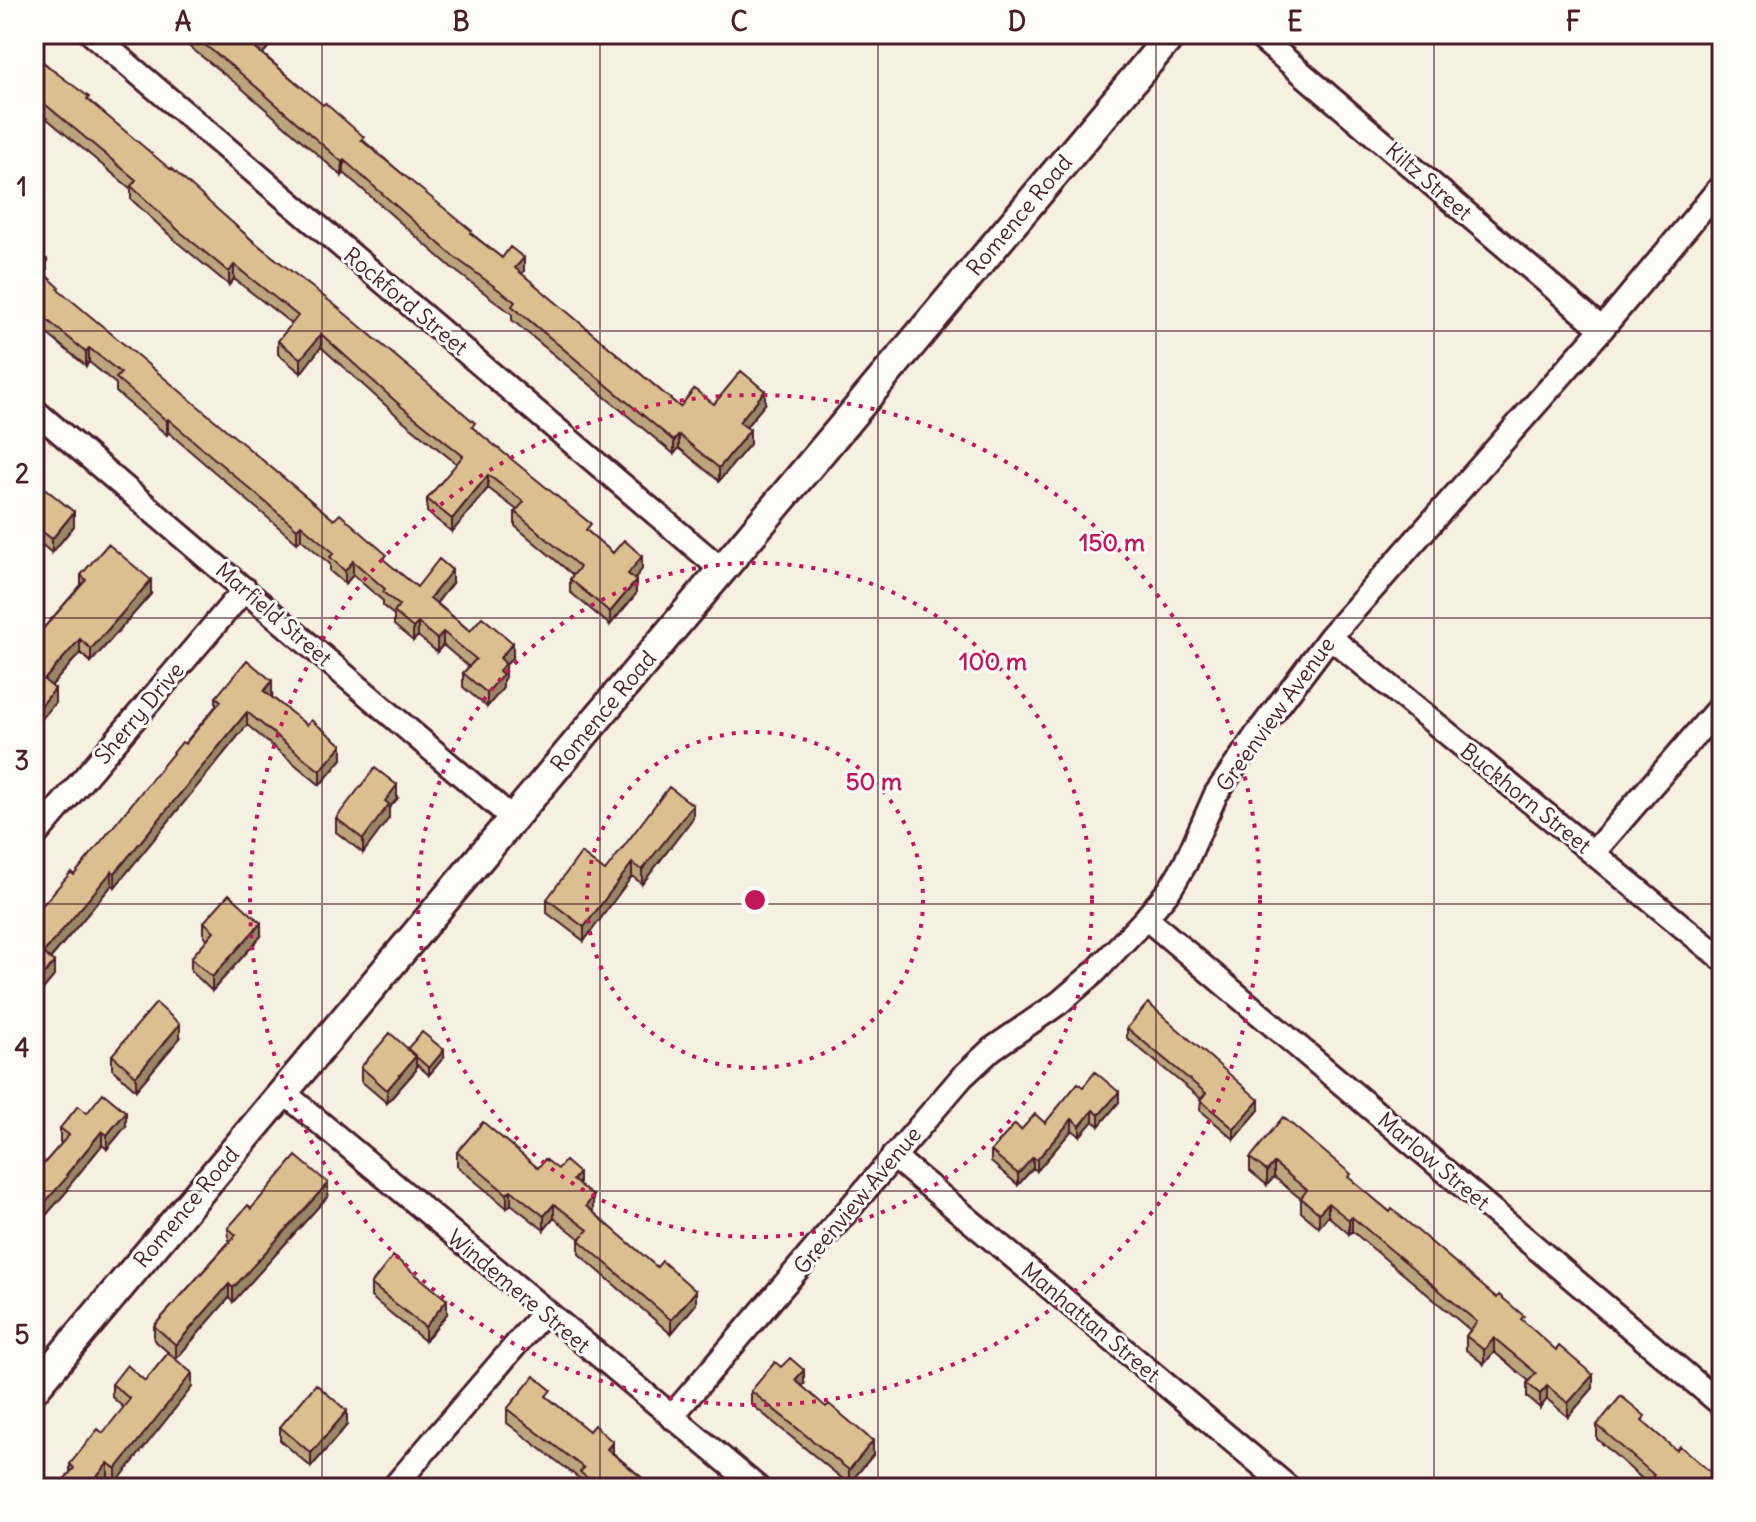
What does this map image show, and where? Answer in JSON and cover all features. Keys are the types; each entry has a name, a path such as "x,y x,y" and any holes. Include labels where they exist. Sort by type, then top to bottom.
{"street":[{"name":"Rockford Street","path":"92,34 721,569"},
{"name":"Romence Road","path":"34,1389 1172,34"},
{"name":"Kiltz Street","path":"1256,34 1602,329"},
{"name":"Greenview Avenue","path":"671,1417 972,1067 992,1049 1059,1003 1095,972 1146,918 1170,889 1185,864 1216,794 1330,637 1602,329 1722,185"},
{"name":"Marfield Street","path":"34,410 513,819"},
{"name":"Sherry Drive","path":"34,837 245,589"},
{"name":"Buckhorn Street","path":"1330,637 1722,959"},
{"path":"1593,853 1722,704"},
{"name":"Marlow Street","path":"1146,918 1722,1405"},
{"name":"Windemere Street","path":"282,1091 758,1488"},
{"name":"Manhattan Street","path":"893,1156 1289,1488"},
{"path":"393,1488 544,1312"}],"building":[{"path":"191,34 268,34 256,49 323,105 325,103 364,137 361,140 502,258 510,247 524,258 515,268 680,407 694,389 714,404 741,371 765,391 739,422 750,430 719,468 679,435 674,441 512,306 515,302 452,255 344,160 342,162"},
{"path":"34,54 89,97 87,99 254,242 336,306 475,423 472,427 591,524 586,530 613,553 624,540 642,556 628,574 636,581 610,612 570,579 580,567 515,512 524,502 488,475 452,519 427,499 463,456 402,407 321,334 301,359 278,341 298,316 234,265 229,272 178,230 131,186 136,180 34,95"},
{"path":"34,248 47,260 39,269 58,289 334,520 340,514 387,555 383,559 417,587 439,559 452,570 430,598 470,631 482,617 513,643 500,658 505,663 499,671 503,674 487,693 463,673 476,659 443,632 437,639 418,623 413,628 394,612 399,605 383,592 385,589 353,561 345,571 330,557 334,553 301,525 297,529 116,378 121,373 89,348 86,352 34,309"},
{"path":"42,486 74,512 52,539 34,525 34,489 38,492"},
{"path":"108,544 151,580 91,649 80,639 44,680 55,689 34,714 34,651 38,647 34,639 86,580 81,575"},
{"path":"247,660 272,681 264,691 307,725 311,720 342,745 320,771 247,712 115,873 112,871 43,953 54,962 34,986 34,915 71,872 74,875 182,742 185,744 221,701 216,697"},
{"path":"375,768 397,785 385,801 389,804 363,839 336,818"},
{"path":"669,787 693,805 642,870 632,863 584,927 547,899 581,853 605,871"},
{"path":"229,894 261,923 212,977 191,958 214,931 204,922"},
{"path":"156,1003 180,1024 136,1076 112,1055"},
{"path":"1148,1003 1259,1100 1234,1129 1200,1100 1206,1093 1127,1028"},
{"path":"422,1032 444,1050 429,1068 407,1049"},
{"path":"390,1033 416,1056 387,1090 361,1067"},
{"path":"1095,1072 1119,1092 1099,1115 1093,1110 1080,1126 1072,1119 1037,1160 1033,1157 1018,1174 991,1151 1015,1124 1021,1130 1035,1114 1045,1123 1078,1083 1083,1087"},
{"path":"103,1093 126,1112 107,1135 102,1131 34,1215 34,1175 69,1135 60,1128 78,1106 87,1113"},
{"path":"1283,1117 1351,1174 1348,1177 1390,1212 1392,1209 1497,1298 1499,1295 1556,1350 1559,1346 1593,1375 1568,1403 1547,1386 1540,1394 1527,1383 1536,1373 1494,1338 1484,1350 1466,1336 1477,1322 1352,1217 1349,1220 1328,1203 1319,1213 1301,1198 1307,1190 1274,1163 1267,1171 1250,1158"},
{"path":"483,1122 538,1168 545,1159 558,1169 565,1161 579,1173 573,1180 593,1196 586,1206 657,1267 662,1261 696,1291 671,1320 579,1240 588,1230 554,1204 544,1216 511,1190 507,1194 457,1152"},
{"path":"296,1156 328,1183 233,1288 229,1284 176,1345 154,1326 236,1235 228,1228 248,1205 251,1209"},
{"path":"393,1256 447,1300 425,1327 371,1284"},
{"path":"168,1353 192,1373 116,1469 108,1463 88,1488 57,1488 74,1468 70,1464 98,1429 103,1433 130,1399 112,1384 127,1365 145,1381"},
{"path":"790,1358 804,1370 795,1380 873,1441 849,1470 751,1391 775,1362 781,1367"},
{"path":"534,1376 551,1390 546,1396 589,1431 594,1425 613,1442 607,1449 653,1487 656,1482 664,1488 600,1488 580,1472 584,1468 507,1409"},
{"path":"316,1384 347,1411 311,1453 280,1427"},
{"path":"1621,1396 1645,1416 1642,1421 1676,1450 1680,1446 1715,1476 1711,1481 1719,1488 1655,1488 1648,1482 1654,1475 1597,1425"}]}
